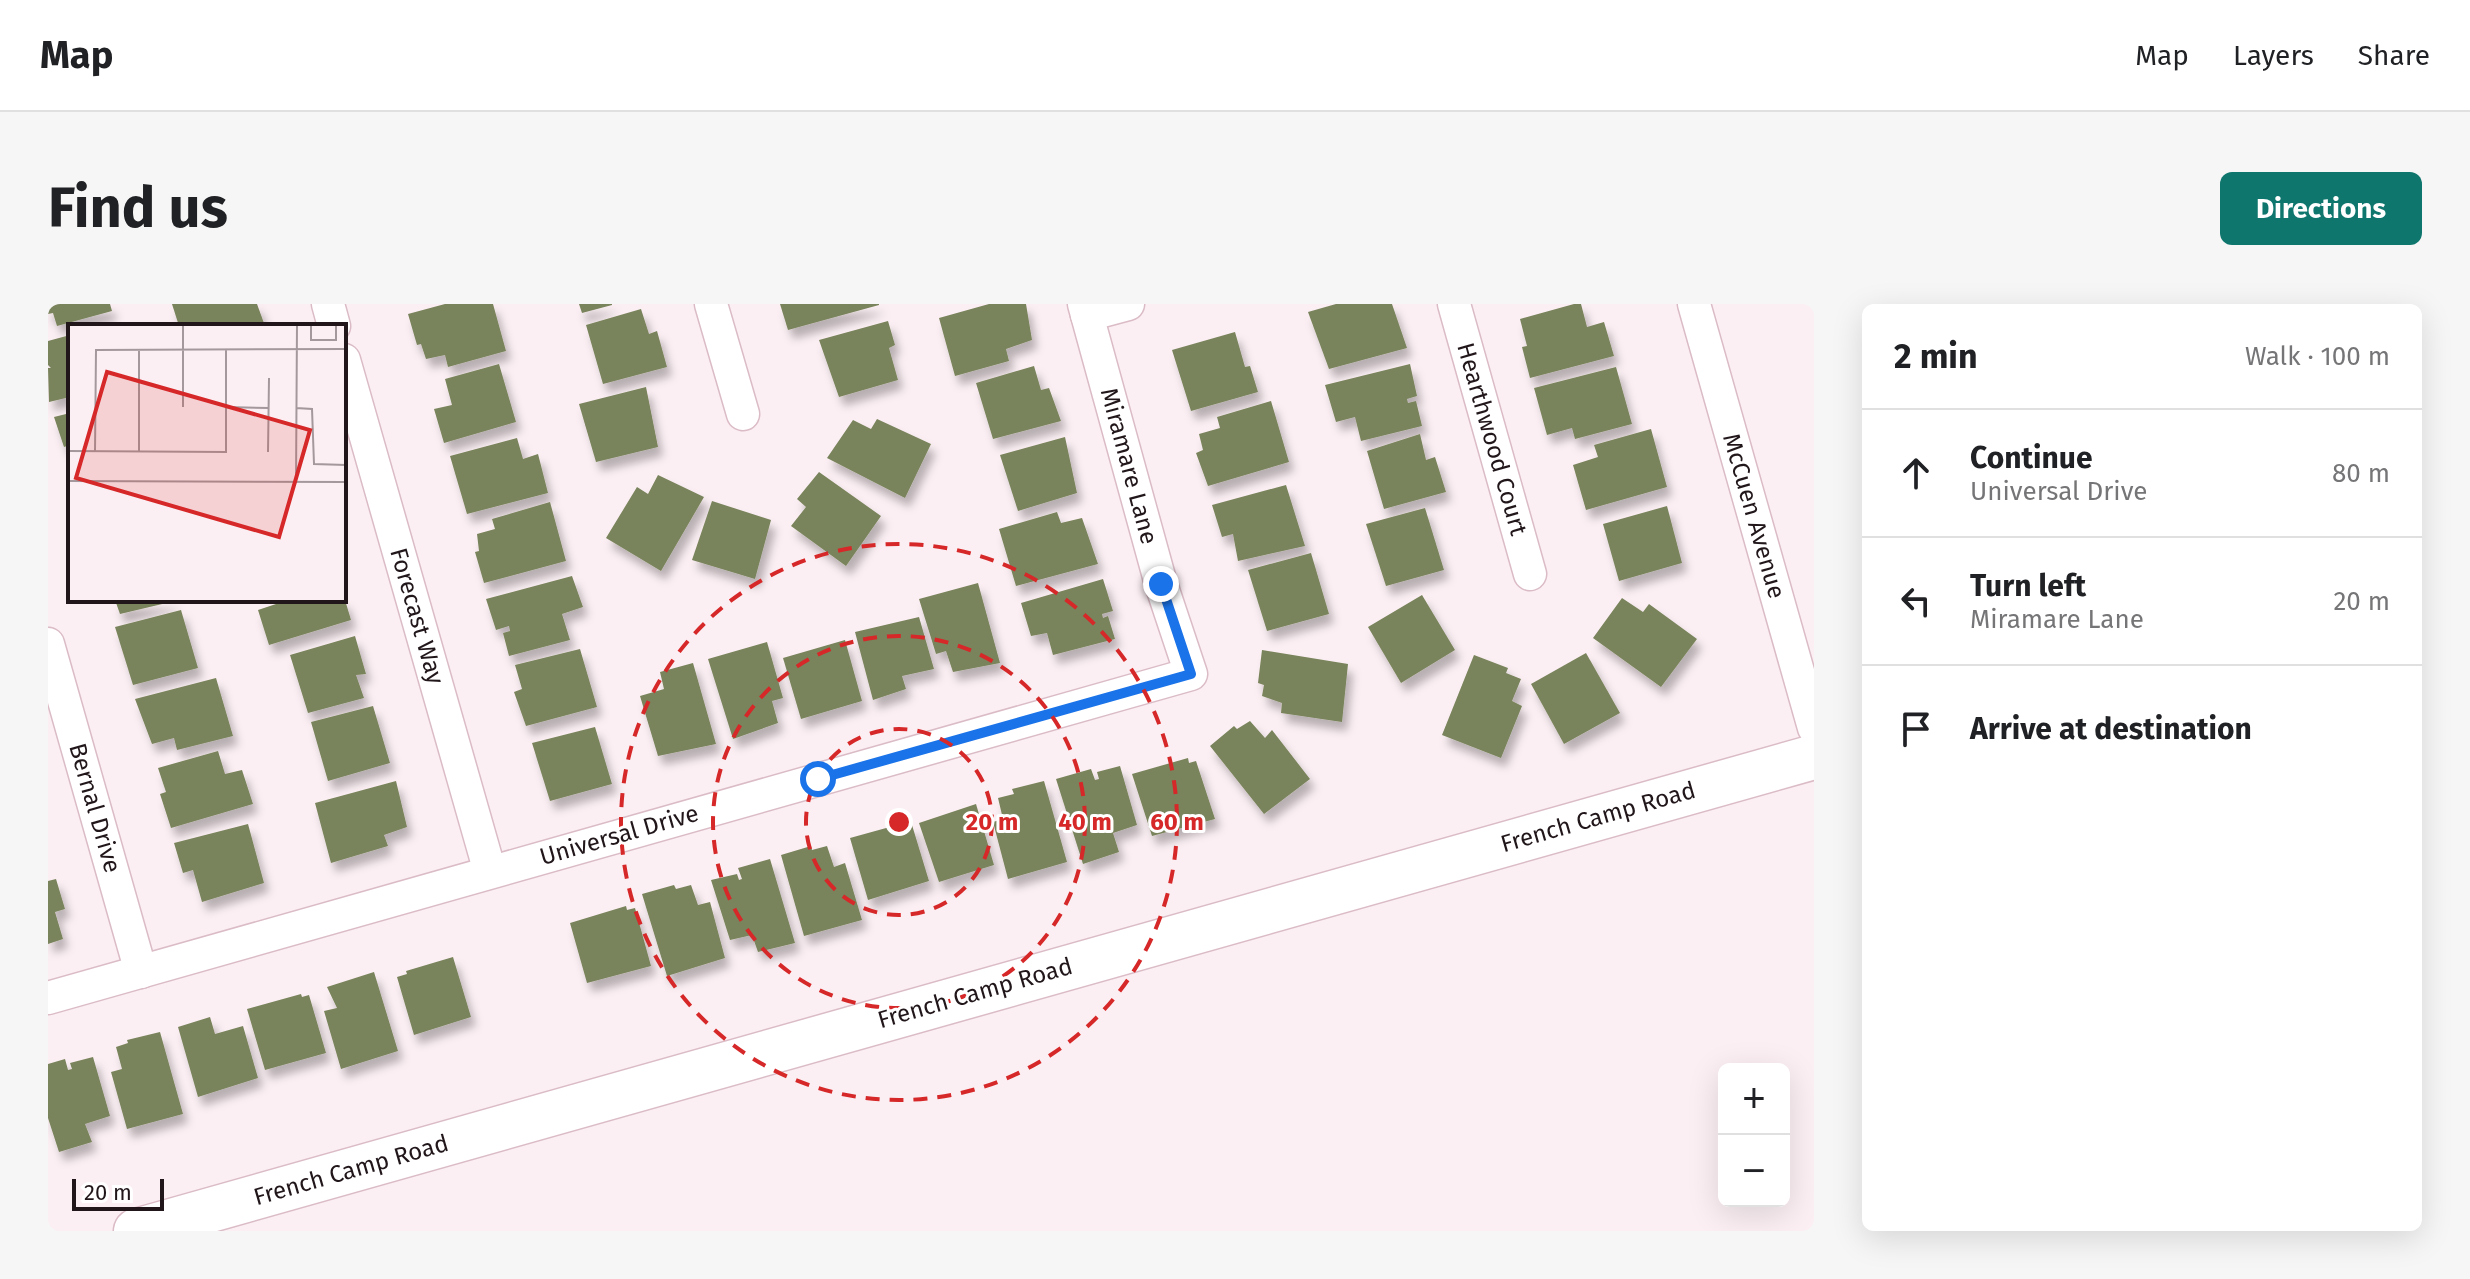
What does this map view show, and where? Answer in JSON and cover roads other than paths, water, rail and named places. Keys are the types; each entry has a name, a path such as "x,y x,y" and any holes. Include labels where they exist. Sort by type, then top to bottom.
{"street":[{"path":"328,304 333,324"},
{"path":"711,304 743,414"},
{"path":"1086,310 1128,304"},
{"name":"Hearthwood Court","path":"1454,304 1530,574"},
{"name":"McCuen Avenue","path":"1694,304 1814,728"},
{"name":"Miramare Lane","path":"1086,310 1161,584 1191,674"},
{"name":"Forecast Way","path":"346,367 490,872"},
{"name":"Bernal Drive","path":"48,644 141,972"},
{"name":"Universal Drive","path":"48,998 1191,674"},
{"name":"French Camp Road","path":"136,1231 1814,757"}]}
